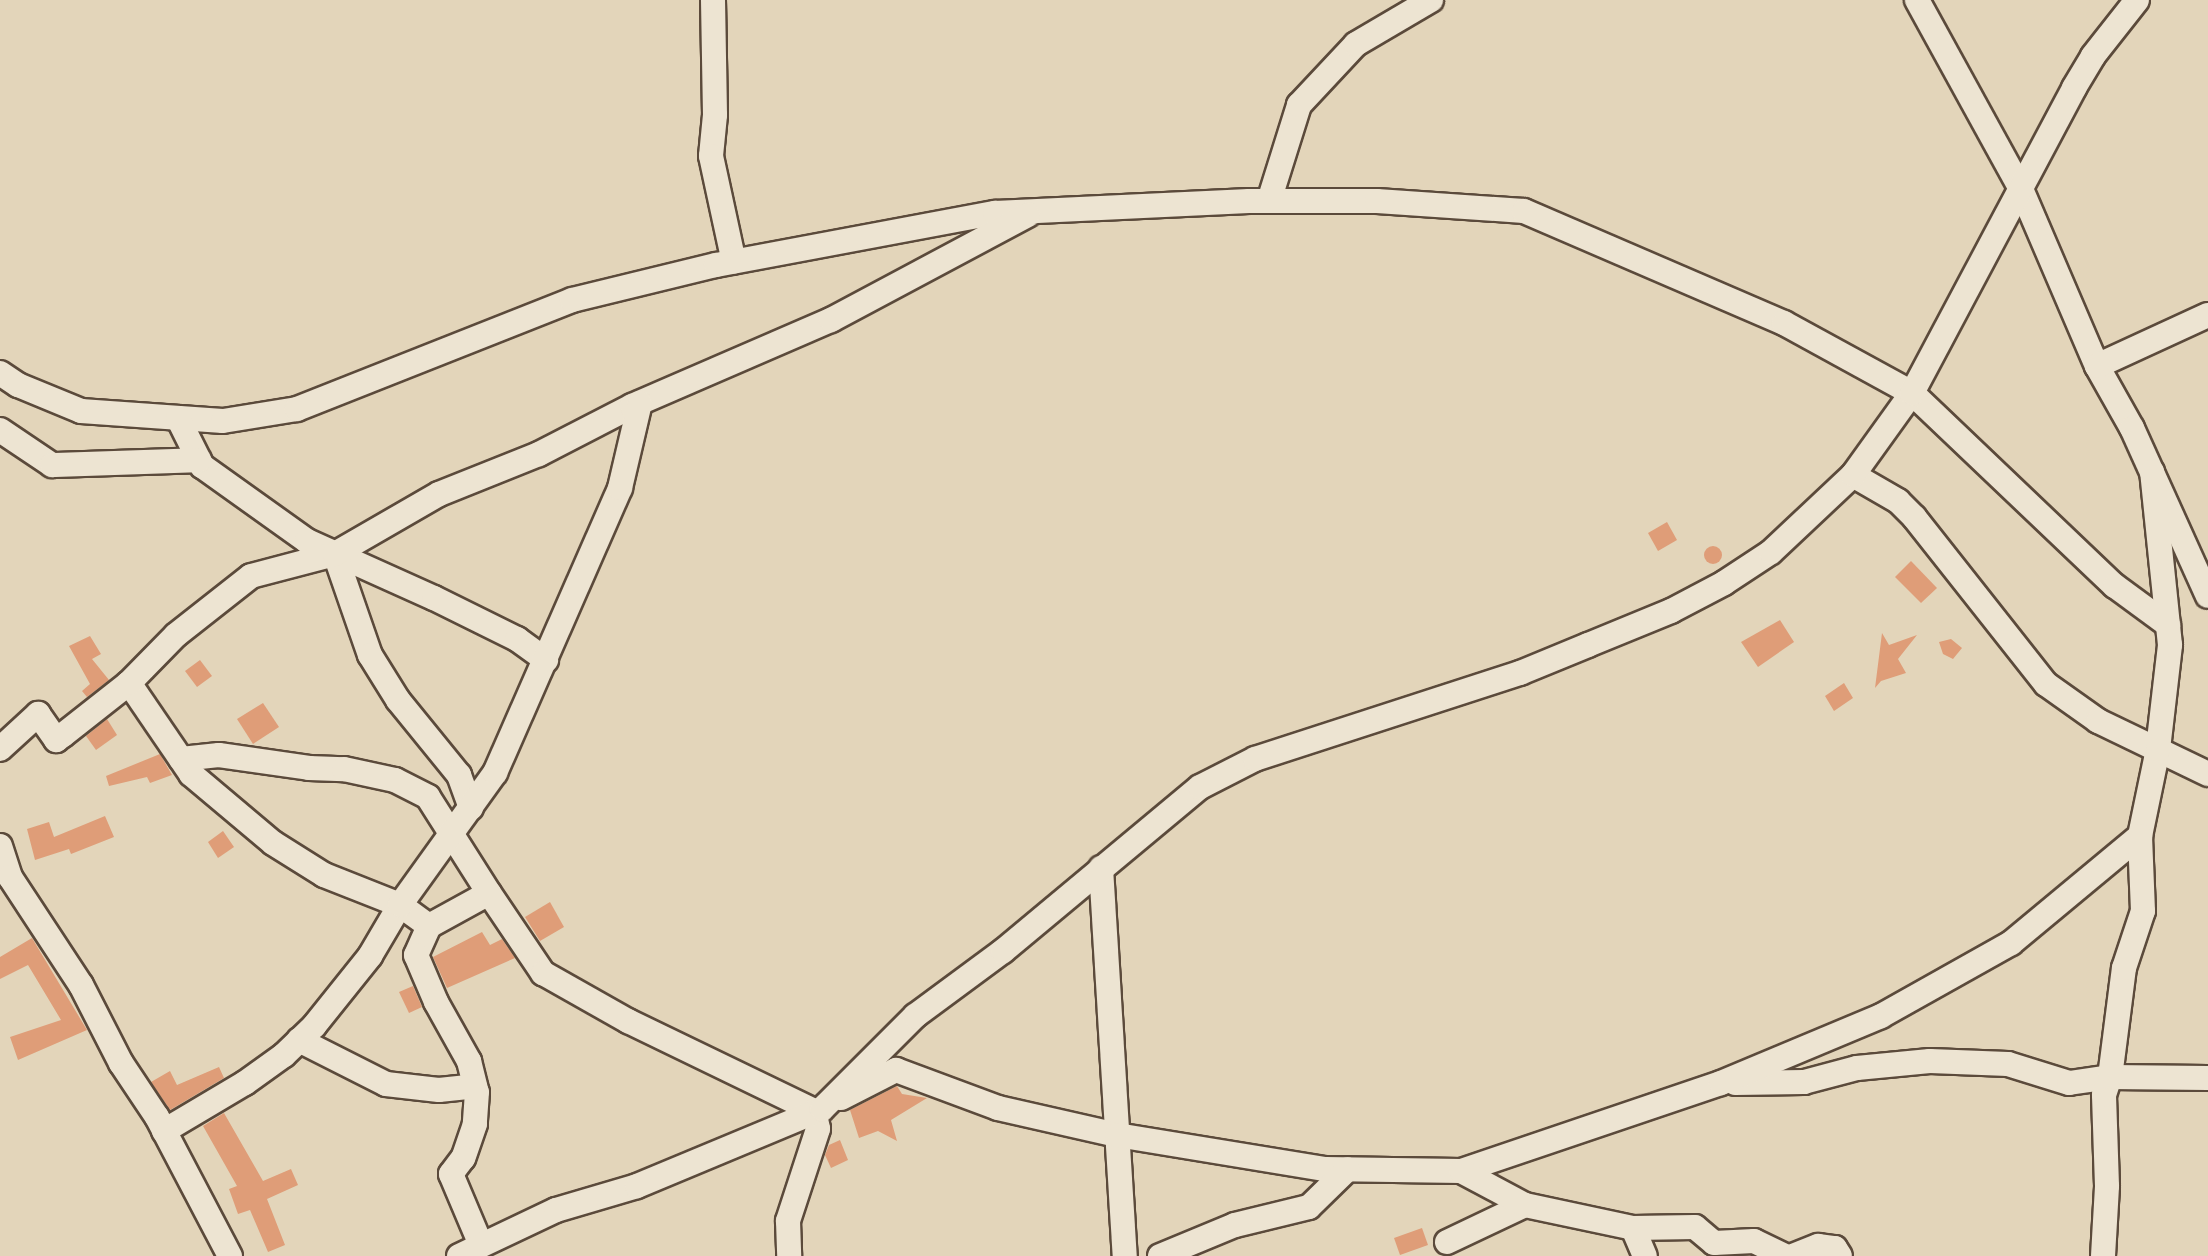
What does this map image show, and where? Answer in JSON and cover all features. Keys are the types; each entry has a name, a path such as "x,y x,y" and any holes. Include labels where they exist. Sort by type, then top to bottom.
{"street":[{"path":"713,0 715,115 711,156 734,262"},
{"path":"1269,201 1299,105 1356,44 1431,0"},
{"path":"1917,0 2021,189 2097,366 2152,472 2208,596"},
{"path":"2113,0 2114,29"},
{"path":"789,1256 788,1221 818,1129 818,1110 915,1016 1003,951 1200,787 1255,759 1520,673 1671,611 1771,552 1853,475 1912,393 2074,88 2137,0"},
{"path":"0,373 18,385 81,411 223,421 297,409 441,355 572,300 734,262 995,213 1269,201 1377,201 1524,211 1784,323 1912,393 2115,586 2168,625"},
{"path":"0,749 38,714 56,740 129,683 176,635 251,576 335,554 439,494 539,454 640,403 831,320 1036,210"},
{"path":"2097,366 2208,315"},
{"path":"164,1131 223,1099 299,1040 370,956 400,905 495,773 620,488 640,403"},
{"path":"178,418 199,460 253,504 307,541 390,575 517,639 546,660"},
{"path":"0,430 52,465 199,460"},
{"path":"2103,1256 2107,1186 2104,1095 2110,1077 2124,968 2143,911 2140,836 2158,749 2170,645 2152,472"},
{"path":"1853,475 1898,501 1914,517 2046,684 2098,721 2208,774"},
{"path":"335,554 370,655 398,700 459,775 471,808"},
{"path":"129,683 191,774 273,843 324,875 400,905 429,926"},
{"path":"181,759 219,755 309,768 344,769 395,780 428,797 543,973 628,1021 818,1110"},
{"path":"459,1256 556,1210 637,1186 818,1110 896,1070 998,1108 1117,1135 1325,1169 1461,1171 1721,1083 1881,1016 2011,943 2140,836"},
{"path":"0,846 10,877 81,985 121,1063 164,1131 230,1256"},
{"path":"1101,868 1125,1256"},
{"path":"481,1245 451,1174 463,1158 475,1124 475,1086 469,1061 436,1002 416,955 417,945 429,926 489,893"},
{"path":"299,1040 386,1084 439,1090 475,1086"},
{"path":"1721,1083 1804,1082 1857,1068 1930,1061 2008,1064 2069,1083 2110,1077 2208,1078"},
{"path":"1160,1256 1235,1225 1309,1207 1348,1169"},
{"path":"1461,1171 1525,1205 1633,1228 1695,1227 1714,1243 1754,1241 1785,1256"},
{"path":"1447,1242 1525,1205"},
{"path":"1633,1228 1645,1256"},
{"path":"1793,1256 1818,1246 1835,1248 1840,1256"}],"building":[{"path":"1667,522 1677,540 1658,551 1648,533"},
{"path":"1709,546 1717,546 1722,555 1720,562 1709,564 1704,559 1704,551"},
{"path":"1911,561 1937,588 1921,603 1895,577"},
{"path":"1780,620 1794,642 1758,667 1741,642"},
{"path":"1882,633 1889,645 1917,635 1898,659 1906,673 1881,681 1875,688"},
{"path":"90,636 101,654 92,659 109,680 87,697 82,691 90,684 69,646"},
{"path":"1951,639 1962,648 1953,659 1943,654 1939,642"},
{"path":"200,660 212,676 197,687 185,671"},
{"path":"1844,683 1853,698 1834,711 1825,696"},
{"path":"263,703 279,727 253,744 237,719"},
{"path":"107,719 117,735 96,750 86,736"},
{"path":"160,754 172,775 150,783 147,777 109,786 106,776"},
{"path":"105,816 114,837 71,854 69,849 35,860 27,829 49,822 54,837"},
{"path":"223,831 234,847 218,858 208,842"},
{"path":"550,902 564,927 540,941 525,917"},
{"path":"482,932 490,945 502,939 515,958 447,988 433,957"},
{"path":"32,938 87,1030 18,1060 10,1037 61,1020 28,965 0,979 0,957"},
{"path":"413,986 422,1007 409,1013 399,992"},
{"path":"219,1067 224,1078 170,1110 151,1082 170,1071 177,1085"},
{"path":"897,1086 902,1094 927,1098 891,1120 897,1141 878,1131 859,1138 850,1110"},
{"path":"224,1113 263,1181 291,1169 298,1185 267,1199 285,1245 268,1252 250,1210 238,1214 229,1189 237,1186 203,1126"},
{"path":"840,1140 848,1160 831,1168 825,1155 829,1145"},
{"path":"1422,1228 1428,1245 1400,1255 1394,1238"}]}
